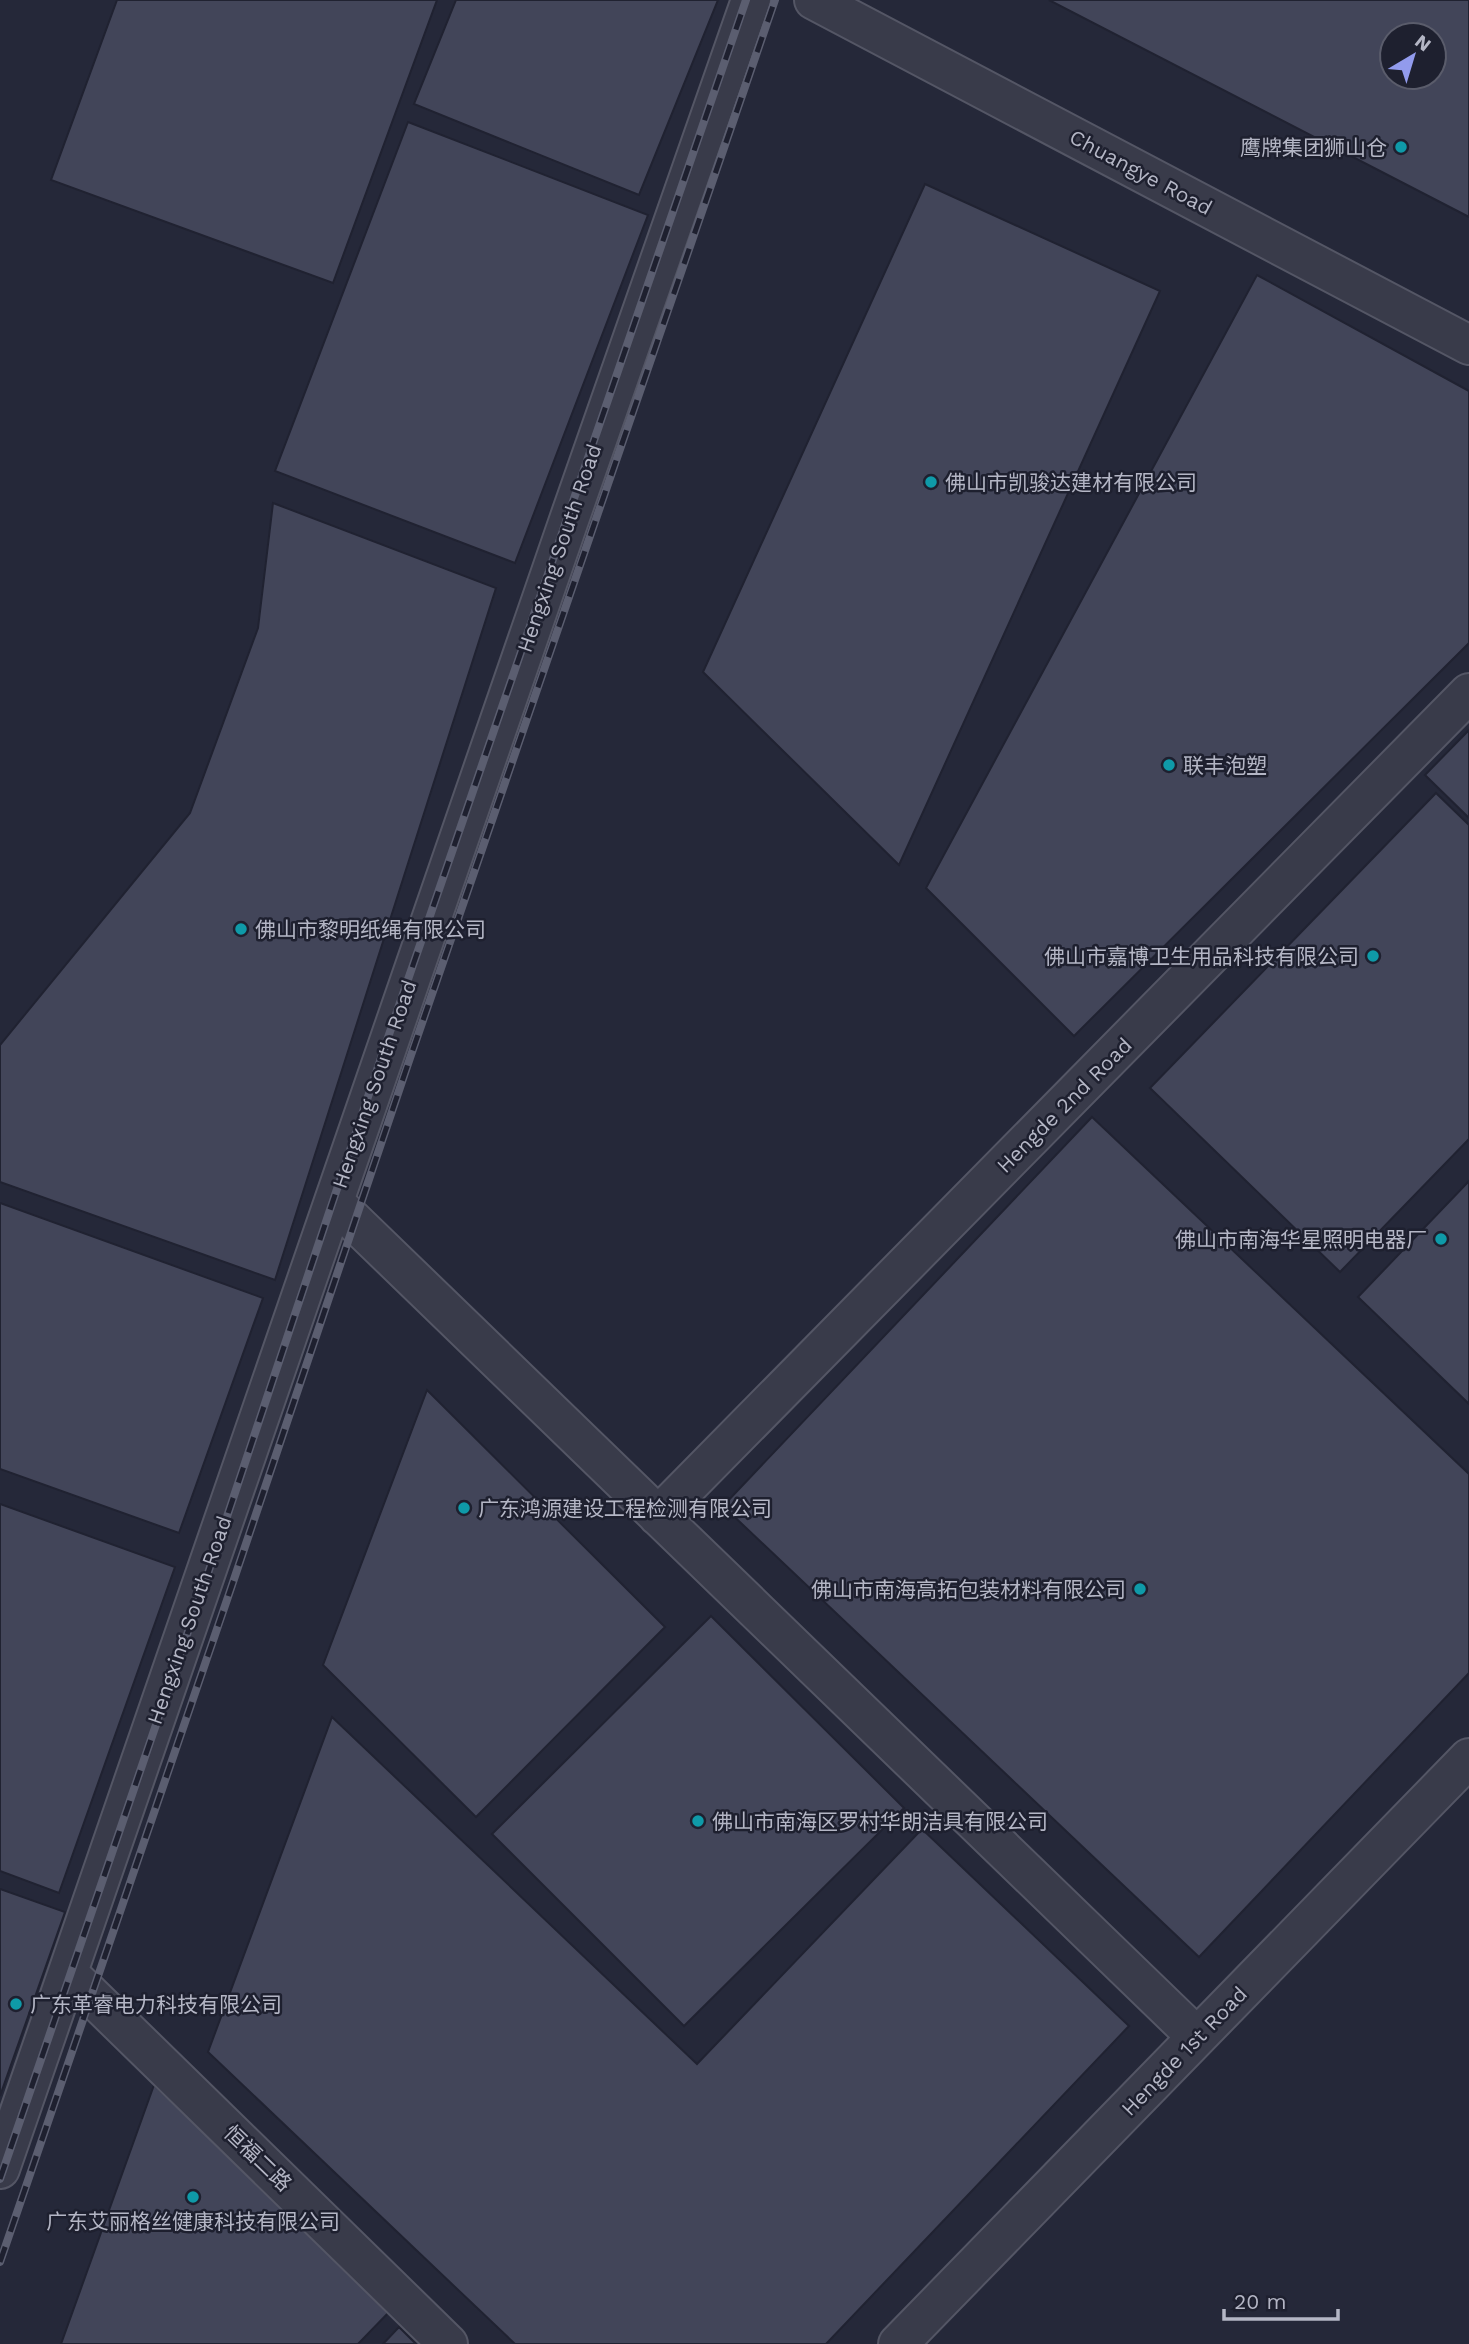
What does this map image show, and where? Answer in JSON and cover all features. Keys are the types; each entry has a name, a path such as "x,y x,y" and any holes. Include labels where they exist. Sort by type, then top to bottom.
{"street":[{"name":"Hengxing South Road","path":"0,2169 751,0"},
{"name":"Chuangye Road","path":"814,0 1469,345"},
{"name":"Hengde 2nd Road","path":"658,1516 1469,693"},
{"path":"334,1202 1197,2037"},
{"name":"Hengde 1st Road","path":"898,2344 1469,1758"},
{"name":"恒福二路","path":"68,1973 448,2344"}],"building":[{"path":"117,0 437,0 333,283 51,180"},
{"path":"456,0 718,0 639,195 414,104"},
{"name":"鹰牌集团狮山仓","path":"1049,0 1469,0 1469,217"},
{"path":"408,122 648,215 515,563 275,471"},
{"name":"佛山市凯骏达建材有限公司","path":"925,184 1160,291 899,865 703,672"},
{"name":"联丰泡塑","path":"1257,275 1469,391 1469,643 1074,1036 926,888"},
{"name":"佛山市黎明纸绳有限公司","path":"273,503 496,588 275,1280 0,1182 0,1045 190,813 258,628"},
{"path":"1469,730 1469,818 1425,775"},
{"name":"佛山市嘉博卫生用品科技有限公司","path":"1436,793 1469,825 1469,1139 1340,1272 1150,1088"},
{"name":"佛山市南海高拓包装材料有限公司","path":"1092,1117 1469,1474 1469,1673 1199,1957 723,1506"},
{"name":"佛山市南海华星照明电器厂","path":"1469,1181 1469,1404 1358,1297"},
{"path":"0,1203 263,1298 179,1533 0,1469"},
{"name":"广东鸿源建设工程检测有限公司","path":"427,1390 665,1627 476,1817 323,1665"},
{"path":"0,1504 175,1567 59,1893 0,1871"},
{"name":"佛山市南海区罗村华朗洁具有限公司","path":"711,1616 904,1808 684,2026 492,1834"},
{"path":"332,1717 697,2064 922,1829 1129,2026 826,2344 515,2344 208,2052"},
{"name":"广东革睿电力科技有限公司","path":"0,1889 65,1912 0,2096"},
{"name":"广东艾丽格丝健康科技有限公司","path":"154,2085 392,2309 358,2344 61,2344"},
{"path":"399,2327 416,2344 383,2344"}],"railway":[{"path":"0,2179 384,1049 746,0"},
{"path":"0,2262 410,1058 775,0"}],"place":[{"name":"鹰牌集团狮山仓","path":"1401,147"},
{"name":"佛山市凯骏达建材有限公司","path":"931,482"},
{"name":"联丰泡塑","path":"1169,765"},
{"name":"佛山市黎明纸绳有限公司","path":"241,929"},
{"name":"佛山市嘉博卫生用品科技有限公司","path":"1373,956"},
{"name":"佛山市南海华星照明电器厂","path":"1441,1239"},
{"name":"广东鸿源建设工程检测有限公司","path":"464,1508"},
{"name":"佛山市南海高拓包装材料有限公司","path":"1140,1589"},
{"name":"佛山市南海区罗村华朗洁具有限公司","path":"698,1821"},
{"name":"广东革睿电力科技有限公司","path":"16,2004"},
{"name":"广东艾丽格丝健康科技有限公司","path":"193,2197"}]}
